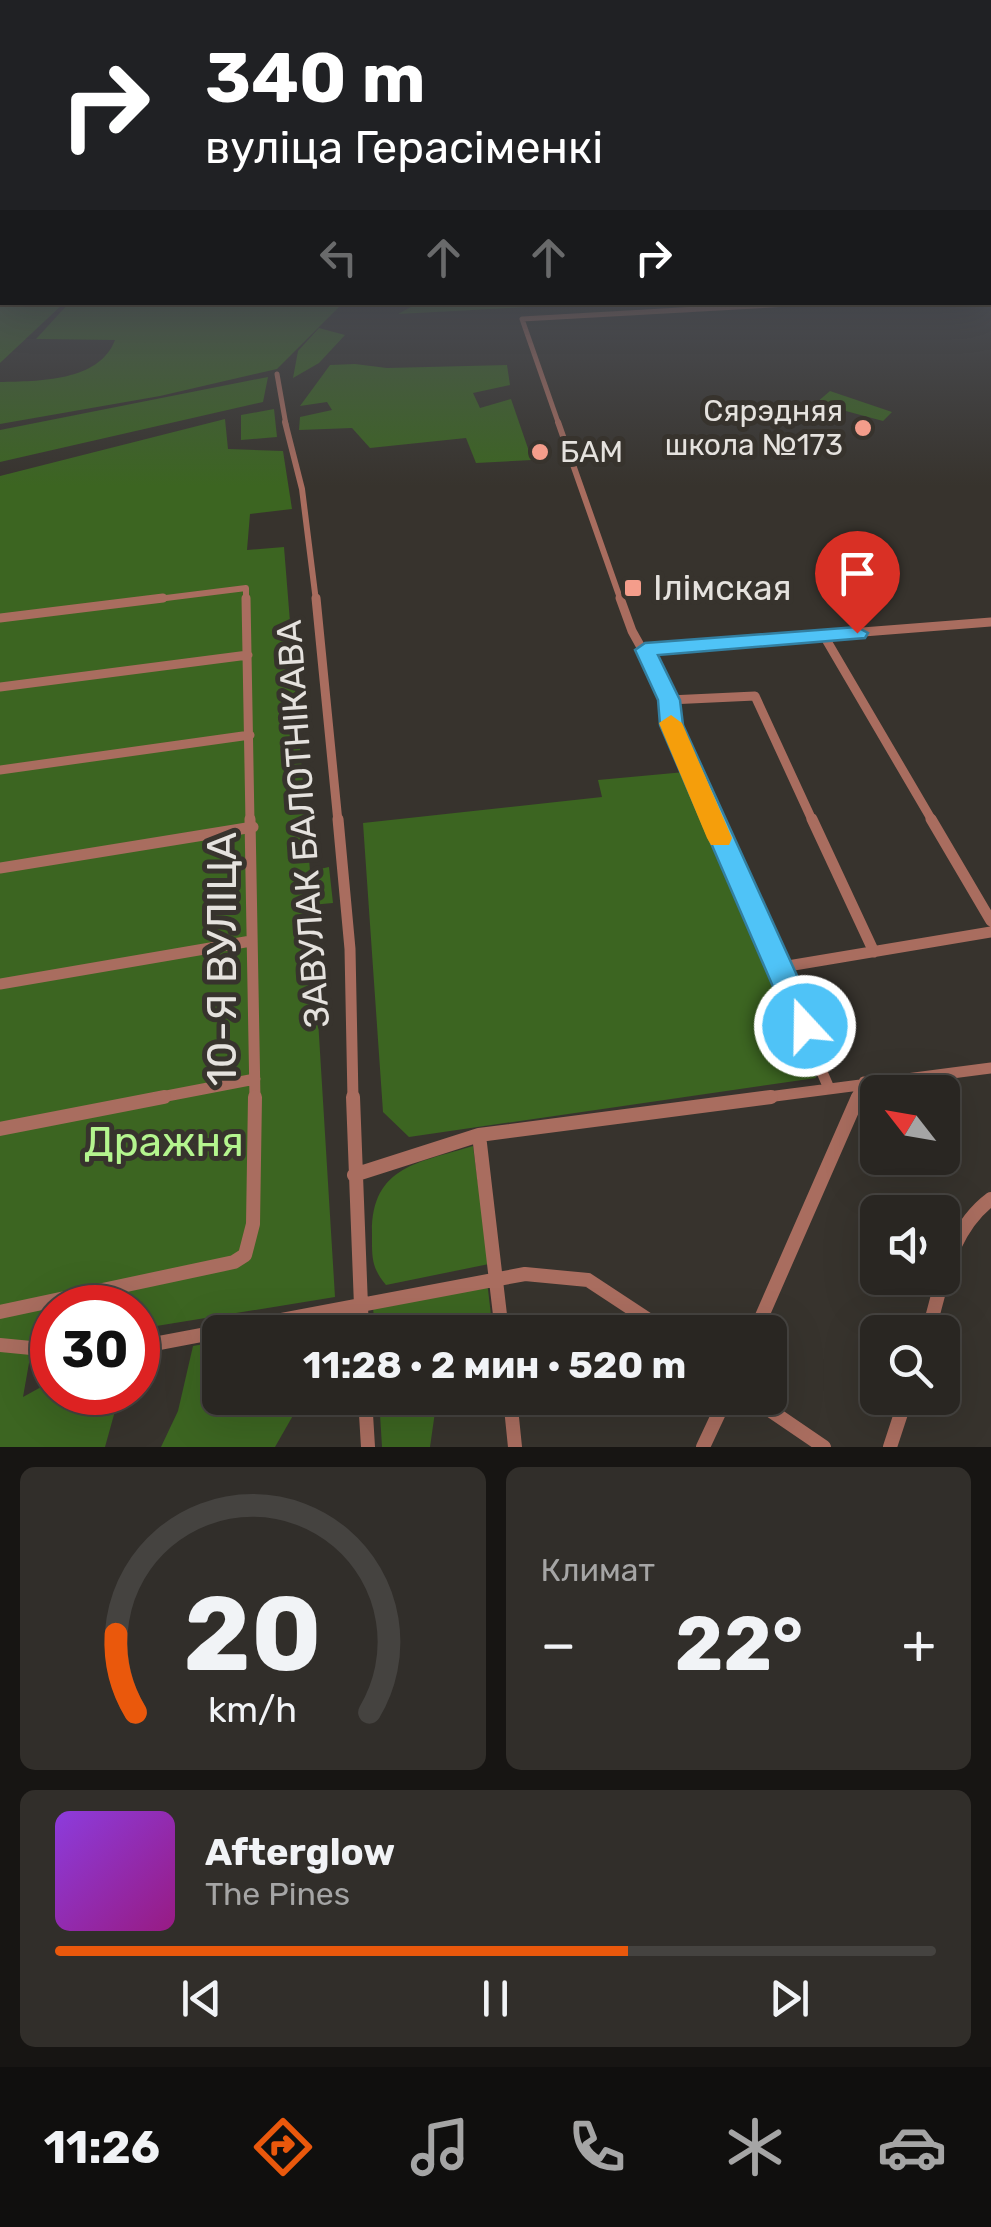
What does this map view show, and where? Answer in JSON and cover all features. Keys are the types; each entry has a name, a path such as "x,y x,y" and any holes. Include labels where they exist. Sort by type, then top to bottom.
{"street":[{"path":"533,352 632,631 669,700 671,725 747,902 782,967 828,1086"},
{"name":"ЗАВУЛАК БАЛОТНІКАВА","path":"276,374 293,466 302,488 322,647 350,949 354,1175 361,1315"},
{"name":"10-Я ВУЛІЦА","path":"0,618 246,588 255,1079 253,1224 246,1255 234,1262 0,1312"},
{"path":"645,650 991,622"},
{"path":"824,636 991,920"},
{"path":"0,687 248,655"},
{"path":"669,700 755,696 874,952"},
{"path":"0,770 250,736"},
{"path":"0,868 253,826"},
{"path":"782,967 991,932"},
{"path":"0,984 251,942"},
{"path":"928,1075 991,1068"},
{"path":"0,1129 255,1079"},
{"path":"354,1175 479,1135 860,1082"},
{"path":"761,1315 860,1091"},
{"path":"479,1135 500,1315"},
{"path":"934,1315 962,1228 974,1210 991,1198"},
{"path":"160,1343 494,1276 554,1270 605,1284 645,1315"},
{"path":"0,1344 30,1348"},
{"path":"366,1415 368,1447"},
{"path":"512,1415 515,1447"},
{"path":"703,1447 718,1415"},
{"path":"777,1415 824,1447"},
{"path":"890,1447 900,1415"}],"green space":[{"path":"0,352 12,352 0,363"},
{"path":"294,352 277,369 160,396 0,424 0,382 66,376 96,364 107,354"},
{"path":"298,352 330,352 319,363 293,378"},
{"path":"330,365 387,368 507,365 510,385 473,393 480,408 511,399 532,460 476,463 466,438 370,448 352,428 299,430 300,417 332,410 327,402 300,406"},
{"path":"268,377 263,402 0,462 0,430"},
{"path":"830,391 892,412 883,421 816,403"},
{"path":"274,409 277,437 241,440 241,415"},
{"name":"Дражня","path":"225,419 228,449 283,451 292,509 250,514 247,550 284,547 310,871 329,867 333,903 311,905 335,1297 202,1315 202,1319 160,1325 160,1285 30,1285 30,1362 23,1397 30,1393 30,1415 114,1415 105,1447 0,1447 0,476"},
{"path":"685,772 816,1078 409,1137 383,1112 363,823 602,797 598,780"},
{"path":"473,1146 489,1264 386,1285 377,1273 372,1255 374,1211 380,1194 389,1181 417,1163"},
{"path":"487,1281 491,1315 374,1315 373,1307"},
{"path":"202,1344 202,1415 293,1415 275,1447 161,1447 178,1411 193,1346"},
{"path":"380,1415 435,1415 430,1447 382,1447"}],"slow traffic":[{"path":"671,723 720,838"}],"place":[{"name":"Сярэдняя школа №173","path":"863,428"},
{"name":"БАМ","path":"540,452"},
{"name":"Ілімская","path":"633,588"}],"route":[{"path":"805,1026 671,725 669,700 645,650 857,633"}]}
